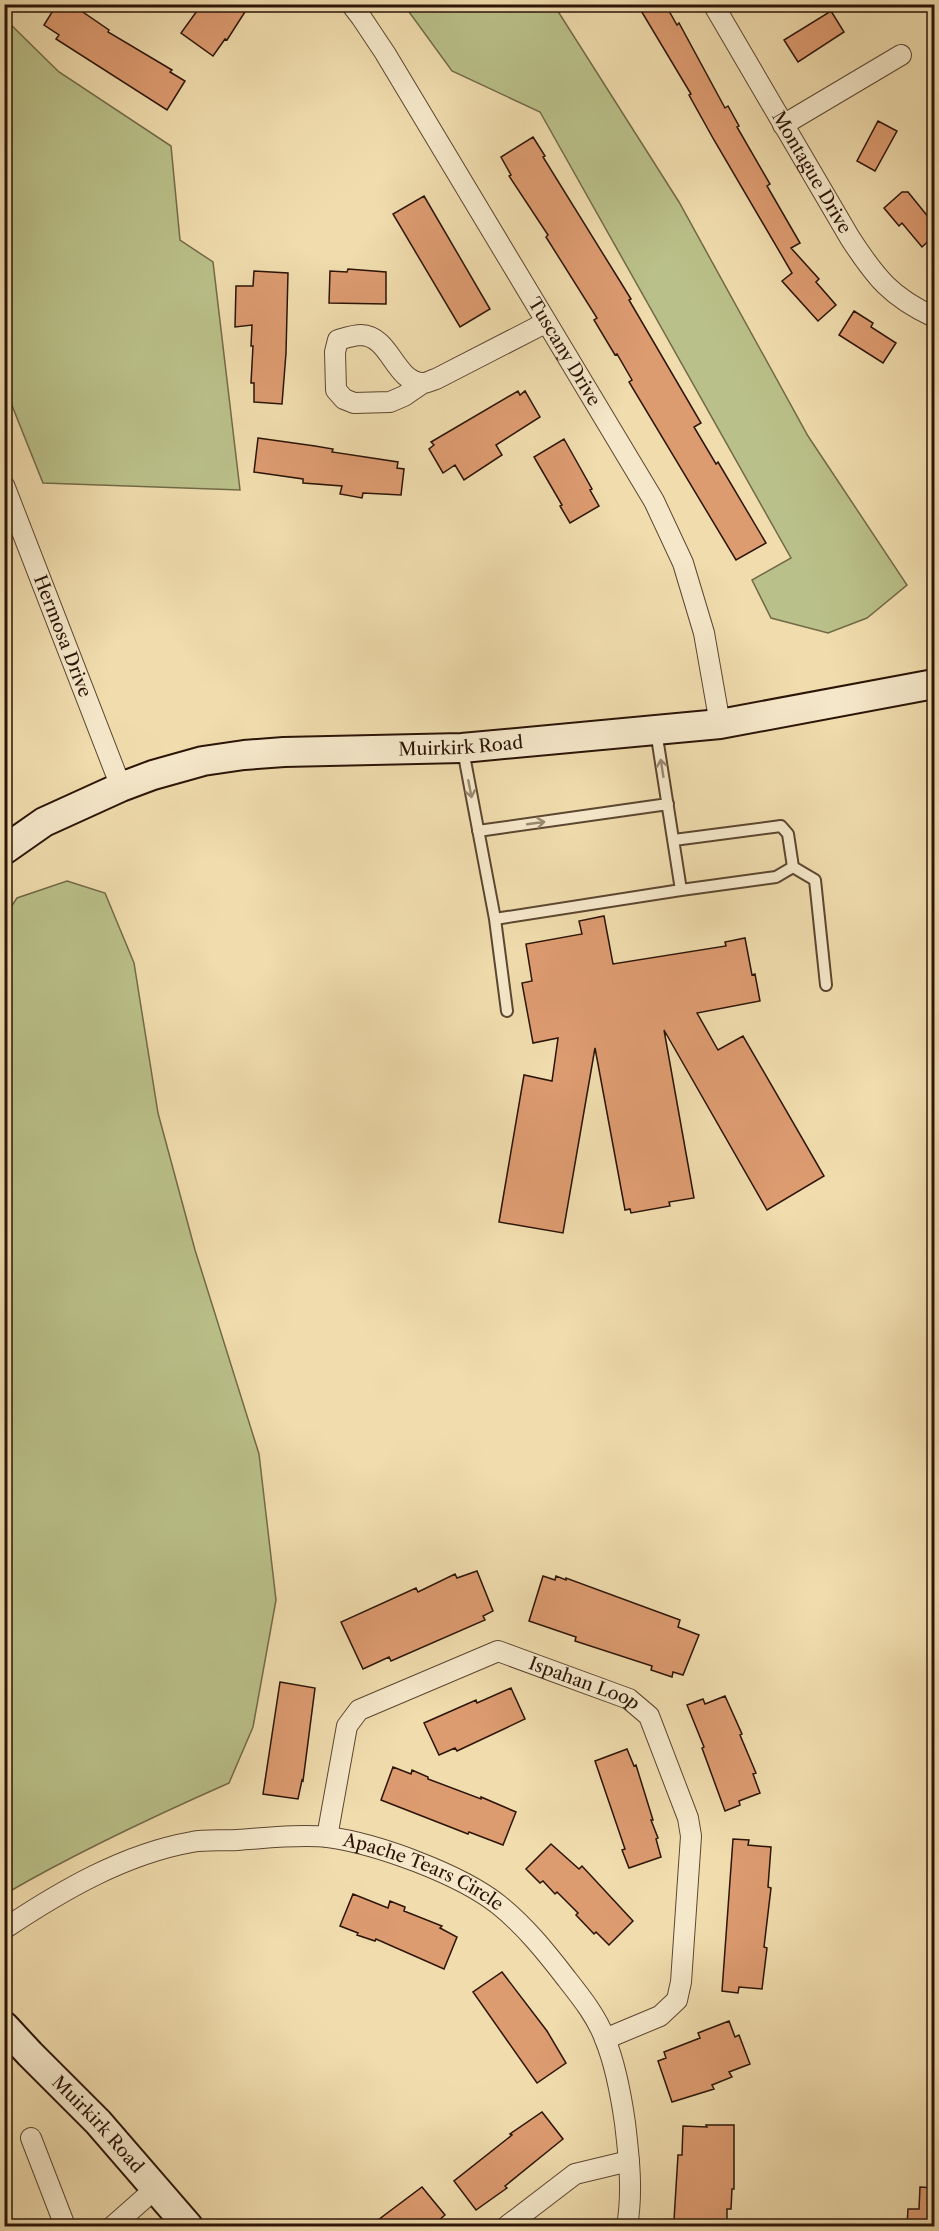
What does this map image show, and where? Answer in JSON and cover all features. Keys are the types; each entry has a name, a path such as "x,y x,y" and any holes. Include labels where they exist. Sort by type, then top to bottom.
{"main road":[{"name":"Muirkirk Road","path":"4,850 44,822 121,787 175,768 244,755 462,748 656,731 720,724 934,684"},
{"name":"Muirkirk Road","path":"4,2026 98,2122 188,2226"}],"street":[{"name":"Tuscany Drive","path":"351,4 385,53 545,323 654,501 683,563 704,633 720,724"},
{"name":"Montague Drive","path":"713,4 872,272 891,292 913,307 934,317"},
{"path":"783,125 901,55"},
{"path":"423,383 406,375 382,344 374,339 362,335 338,340 335,352 336,390 344,399 354,403 390,402 423,383 436,379 545,323"},
{"name":"Hermosa Drive","path":"4,485 121,787"},
{"name":"Ispahan Loop","path":"327,1837 346,1726 359,1710 498,1651 629,1699 649,1716 688,1818 691,1836 681,1982 677,2000 660,2016 605,2039"},
{"name":"Apache Tears Circle","path":"4,1929 39,1906 129,1860 194,1841 327,1837 405,1858 468,1885 498,1905 521,1925 546,1953 594,2017 605,2039 616,2072 629,2161 631,2183 627,2226"},
{"path":"31,2138 65,2226"},
{"path":"507,2226 575,2174 629,2161"},
{"path":"113,2226 156,2188"}],"lane":[{"path":"656,731 681,890"},
{"path":"462,748 495,919 507,1011"},
{"path":"478,831 668,804"},
{"path":"674,840 782,826 788,834 793,867"},
{"path":"495,919 776,877 793,867"},
{"path":"793,867 815,880 826,985"}],"green space":[{"path":"404,5 554,5 679,202 808,436 907,585 867,618 828,633 771,618 752,580 791,558 540,112 452,71"},
{"path":"5,19 59,72 171,146 180,240 213,262 240,490 43,483 5,388"},
{"path":"67,881 105,893 134,963 158,1113 195,1250 259,1454 276,1600 253,1727 229,1783 115,1836 5,1894 5,916 17,898"}],"building":[{"path":"57,4 71,4 109,30 108,32 172,70 170,72 185,81 167,110 56,39 59,35 44,25"},
{"path":"202,4 250,4 227,40 225,39 213,56 181,33"},
{"path":"637,4 665,4 677,25 679,23 725,108 728,106 739,126 737,127 770,184 767,186 800,243 791,248 819,279 816,282 836,305 818,321 782,281 792,273 714,140 689,95 691,94"},
{"path":"831,11 844,32 798,62 784,40"},
{"path":"878,121 897,131 875,171 857,161"},
{"path":"533,137 631,299 629,300 701,423 694,427 716,464 718,462 766,543 736,560 629,382 632,380 594,320 597,318 546,237 548,235 509,176 511,175 501,157"},
{"path":"902,192 908,192 934,224 934,236 922,247 902,223 899,226 884,208"},
{"path":"424,196 490,309 460,327 393,214"},
{"path":"348,269 386,272 386,304 329,303 330,271 347,272"},
{"path":"254,271 288,273 282,404 254,402 254,383 251,383 252,325 235,327 236,286 253,286"},
{"path":"854,311 873,323 871,327 896,343 883,363 839,335"},
{"path":"518,391 520,395 525,391 540,417 496,445 502,455 464,480 455,465 443,473 429,449 434,445 431,442"},
{"path":"258,438 333,449 332,452 398,462 397,468 404,469 401,495 363,493 362,498 340,494 342,486 303,483 303,479 254,472"},
{"path":"564,439 599,506 570,523 534,457"},
{"path":"604,916 613,964 726,946 725,942 745,938 760,1001 697,1013 718,1050 743,1036 824,1176 767,1210 664,1030 694,1198 669,1202 670,1206 631,1213 630,1209 625,1210 595,1048 563,1233 499,1222 524,1075 552,1081 558,1038 533,1043 522,983 532,981 526,944 582,934 579,921"},
{"path":"477,1571 493,1611 483,1616 485,1620 391,1661 389,1657 363,1669 341,1622 416,1588 418,1592 455,1574 457,1578"},
{"path":"543,1576 555,1580 556,1576 566,1580 566,1578 680,1620 678,1627 699,1635 683,1675 673,1672 672,1677 651,1670 652,1666 575,1641 576,1637 529,1621"},
{"path":"280,1682 315,1688 303,1781 298,1799 263,1794"},
{"path":"511,1688 525,1719 457,1751 455,1748 439,1755 424,1723 476,1700 477,1703"},
{"path":"725,1696 742,1734 740,1735 756,1773 753,1774 760,1793 739,1801 740,1805 725,1811 702,1748 704,1747 687,1705 703,1699 705,1704"},
{"path":"627,1749 634,1766 636,1765 658,1838 656,1839 661,1857 629,1868 622,1850 625,1849 595,1761"},
{"path":"393,1767 411,1774 412,1770 428,1779 516,1812 503,1845 381,1800"},
{"path":"733,1839 749,1840 748,1845 771,1847 768,1887 771,1888 762,1989 739,1987 738,1993 722,1991"},
{"path":"551,1844 579,1869 582,1866 633,1921 609,1945 596,1932 594,1934 576,1915 578,1913 557,1892 555,1894 543,1881 540,1883 526,1869"},
{"path":"353,1894 388,1908 390,1901 405,1907 404,1911 442,1926 440,1928 457,1937 444,1969 376,1939 375,1941 357,1935 358,1933 340,1926"},
{"path":"502,1972 547,2031 566,2063 537,2083 473,1992"},
{"path":"729,2021 735,2037 739,2035 750,2064 729,2072 732,2077 712,2085 714,2089 672,2102 658,2061 666,2058 664,2052 700,2038 698,2033"},
{"path":"542,2112 563,2139 505,2186 507,2188 476,2210 454,2181 512,2135 510,2134"},
{"path":"706,2125 734,2125 734,2189 732,2189 731,2209 727,2209 727,2226 695,2226 695,2220 674,2220 678,2155 682,2155 683,2126 707,2127"},
{"path":"422,2187 445,2215 432,2226 370,2226"},
{"path":"920,2187 934,2188 934,2226 907,2226 908,2209 919,2209"}]}
